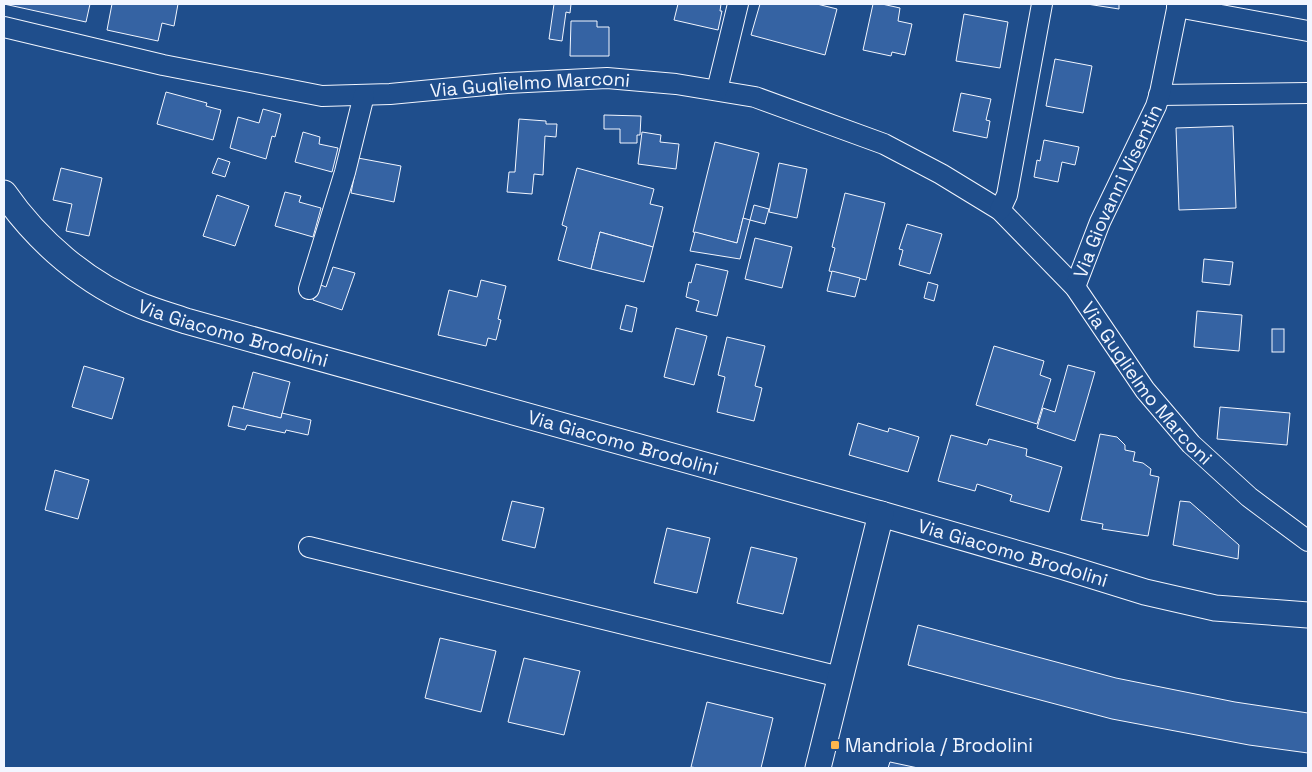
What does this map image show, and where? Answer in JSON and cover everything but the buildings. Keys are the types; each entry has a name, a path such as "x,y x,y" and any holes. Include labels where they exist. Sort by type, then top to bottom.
{"street":[{"path":"717,90 738,4"},
{"path":"1000,210 1007,195 1042,4"},
{"name":"Via Giovanni Visentin","path":"1075,287 1100,222 1156,106 1178,5 1308,31"},
{"name":"Via Guglielmo Marconi","path":"5,36 39,35 163,66 322,96 607,78 676,84 756,96 884,144 941,174 1000,210 1075,287 1145,390 1192,444 1249,497 1308,541"},
{"name":"Via Giovanni Visentin","path":"1159,95 1308,93"},
{"path":"309,289 345,172 364,94"},
{"name":"Via Giacomo Brodolini","path":"4,193 20,216 73,266 97,283 141,306 256,341 881,514 1145,592 1215,608 1308,615"},
{"path":"818,768 881,514"},
{"path":"309,547 840,677"}],"place":[{"name":"Mandriola / Brodolini","path":"835,745"}]}
